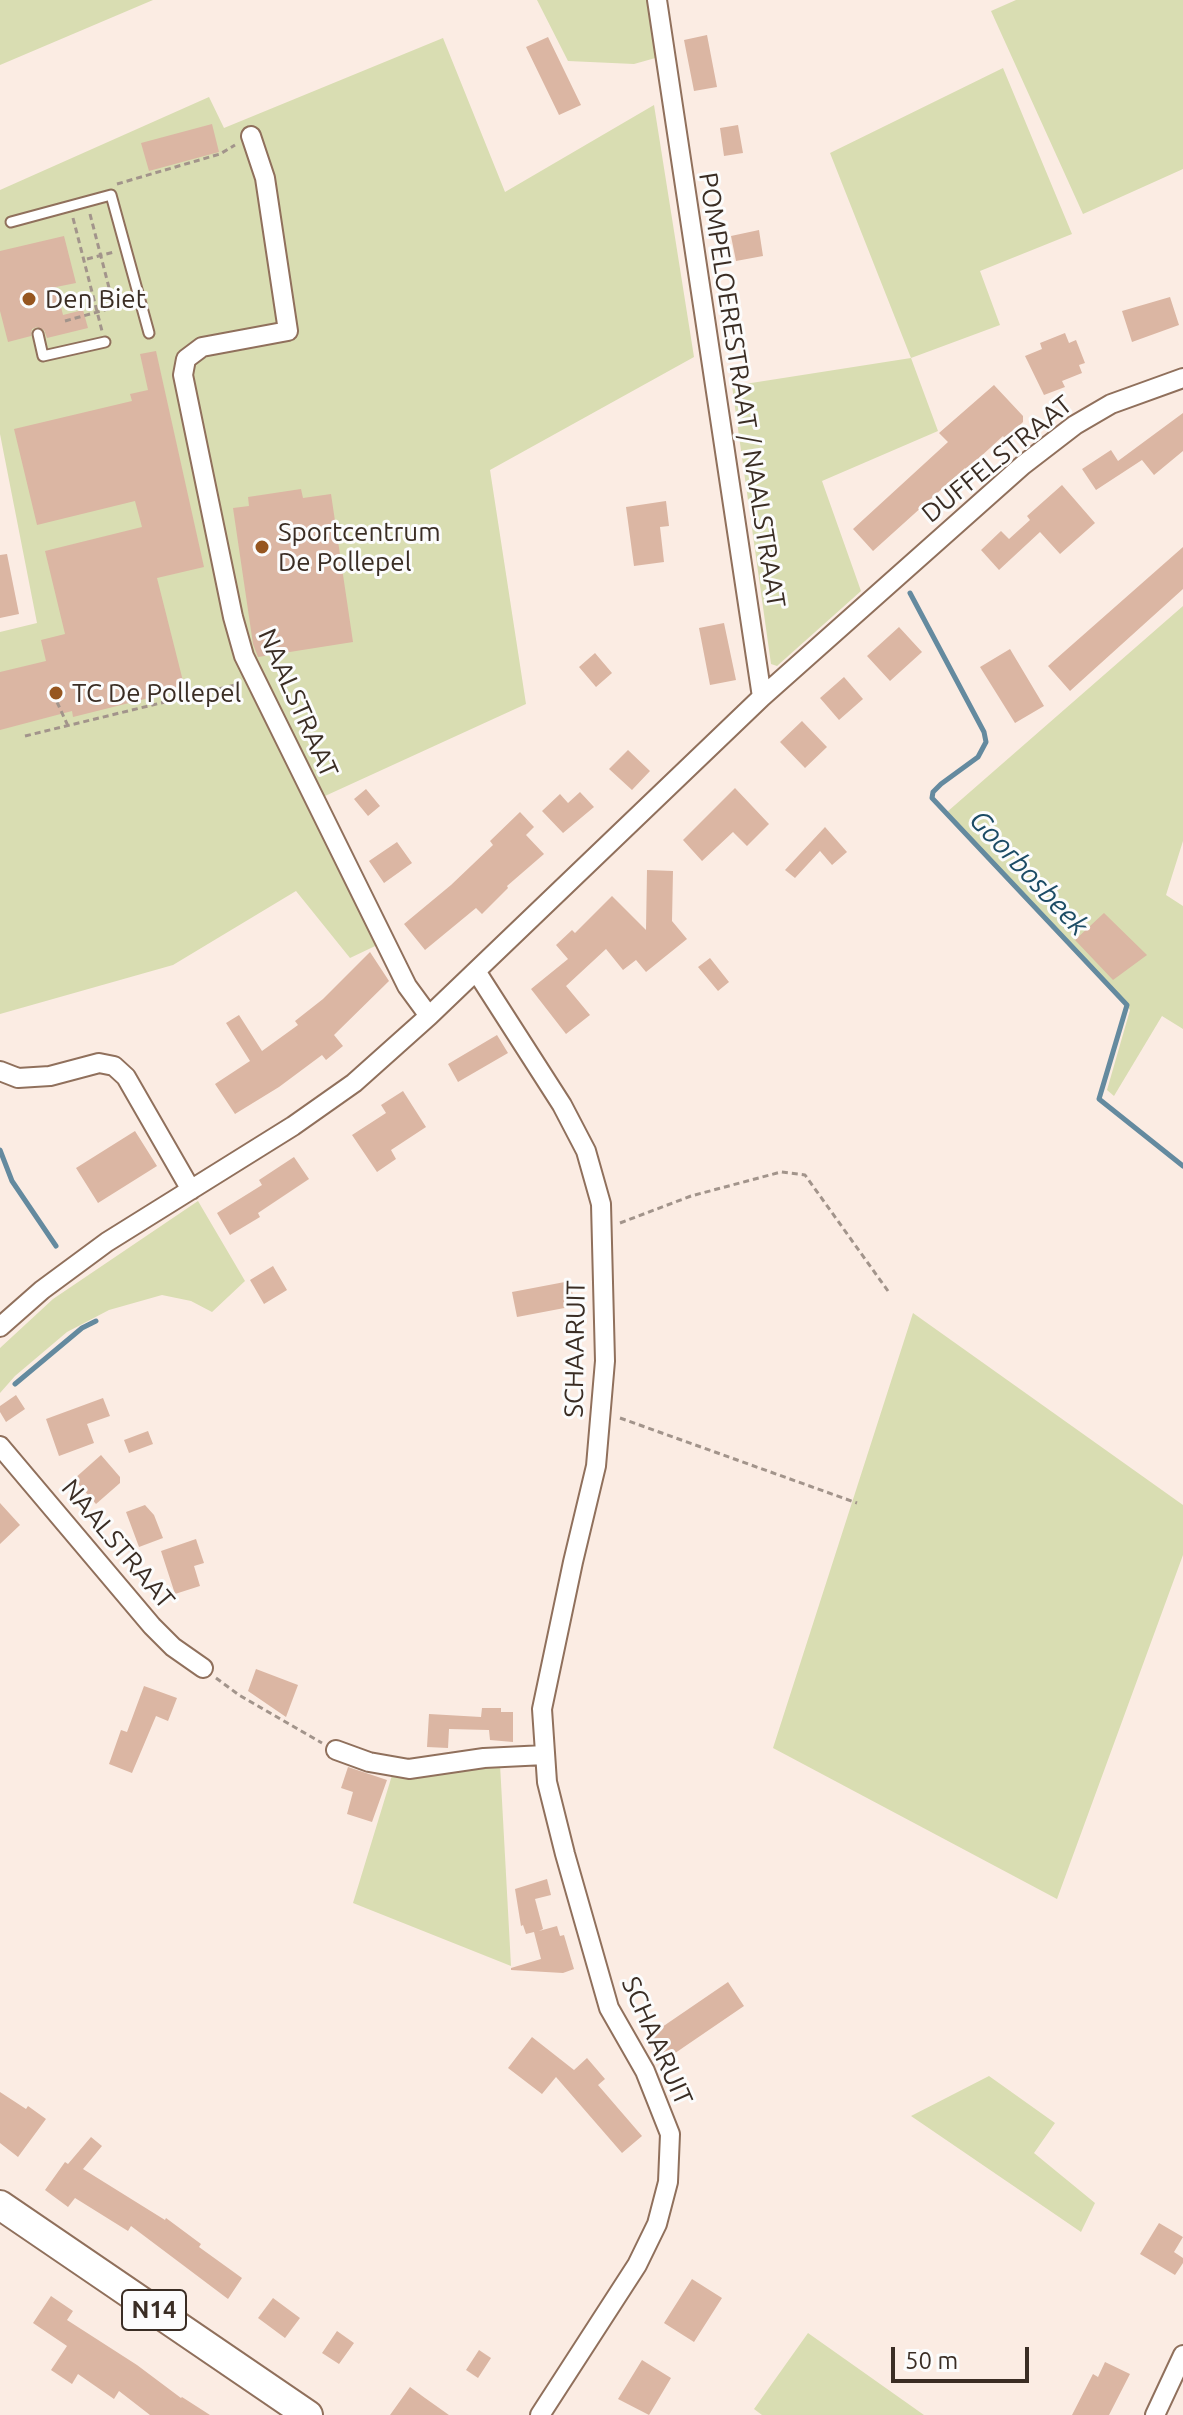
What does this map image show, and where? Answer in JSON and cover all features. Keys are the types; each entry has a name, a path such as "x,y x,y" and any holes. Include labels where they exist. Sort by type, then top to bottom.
{"main road":[{"name":"N14","path":"0,2205 308,2415"}],"street":[{"name":"POMPELOERESTRAAT / NAALSTRAAT","path":"657,0 762,697"},
{"name":"NAALSTRAAT","path":"251,136 265,178 288,331 202,347 186,359 183,375 233,617 244,656 407,986 429,1016"},
{"name":"DUFFELSTRAAT","path":"762,697 1023,465 1075,425 1111,404 1183,378"},
{"path":"0,1327 42,1290 107,1242 293,1126 354,1083 429,1016 762,697"},
{"name":"SCHAARUIT","path":"476,971 562,1105 586,1151 601,1204 605,1361 596,1466 542,1709 547,1782 609,2008 645,2071 670,2134 668,2182 657,2224 637,2265 540,2415"},
{"path":"0,1071 18,1078 50,1076 99,1063 114,1066 126,1077 191,1190"},
{"name":"NAALSTRAAT","path":"0,1446 152,1626 173,1647 203,1668"},
{"path":"336,1750 369,1762 409,1769 484,1758 545,1755"},
{"path":"1155,2415 1183,2355"}],"lane":[{"path":"11,222 111,195 149,333"},
{"path":"38,334 43,356 105,342"}],"path":[{"path":"111,195 116,184 220,154 251,136"},
{"path":"69,206 105,342"},
{"path":"88,208 114,307"},
{"path":"85,260 126,249"},
{"path":"65,321 130,302"},
{"path":"25,736 255,680"},
{"path":"57,702 68,726"},
{"path":"602,1230 691,1196 781,1172 805,1175 888,1291"},
{"path":"601,1411 857,1503"},
{"path":"203,1668 239,1695 336,1750"}],"green space":[{"path":"0,0 153,0 0,65"},
{"path":"537,0 650,0 659,57 634,64 568,61"},
{"path":"1016,0 1183,0 1183,169 1083,214 991,11"},
{"name":"Sportcentrum De Pollepel","path":"443,38 505,192 654,105 694,357 490,470 526,704 325,796 392,938 350,958 296,891 173,965 0,1014 0,632 37,623 0,434 0,190 209,97 224,128"},
{"path":"1003,68 1072,234 980,271 1000,325 911,358 830,153"},
{"path":"911,358 938,431 822,481 861,591 777,666 771,664 732,386"},
{"path":"1183,606 1183,841 1166,895 1183,906 1183,1029 1162,1016 1114,1096 1107,1090 1130,1010 947,812"},
{"path":"198,1201 245,1281 212,1312 191,1301 162,1295 109,1310 67,1332 15,1376 0,1393 0,1348 53,1299"},
{"path":"913,1313 1183,1505 1183,1555 1057,1899 773,1748"},
{"path":"500,1764 511,1966 353,1903 393,1772"},
{"path":"989,2076 1055,2123 1034,2153 1095,2203 1081,2232 911,2116"},
{"path":"808,2333 924,2415 762,2415 754,2409"}],"building":[{"path":"707,35 717,87 694,91 684,40"},
{"path":"548,37 581,105 559,115 526,47"},
{"path":"212,124 219,152 149,171 141,143"},
{"path":"738,125 743,153 724,156 720,128"},
{"path":"759,230 763,256 736,261 731,236"},
{"name":"Den Biet","path":"64,236 76,283 56,287 63,315 83,310 88,328 47,338 44,330 37,327 32,329 31,336 8,342 0,311 0,251"},
{"path":"1170,297 1179,325 1132,342 1122,311"},
{"path":"1065,333 1069,343 1076,340 1085,363 1079,365 1082,373 1062,381 1065,387 1044,395 1025,356 1042,349 1040,343"},
{"path":"156,351 204,567 157,578 185,689 73,717 72,711 0,730 0,672 46,661 41,640 65,634 45,551 142,527 135,501 37,525 14,429 132,401 130,394 148,390 140,354"},
{"path":"994,385 1023,416 1023,422 965,468 873,551 853,529 948,442 939,433"},
{"path":"1183,413 1183,451 1154,475 1142,460 1096,490 1082,469 1111,450 1118,461"},
{"path":"1062,485 1095,523 1060,554 1040,532 999,570 981,550 1001,531 1009,539 1030,520 1027,516"},
{"path":"301,489 303,498 331,494 353,642 258,657 253,644 233,508 249,506 248,497"},
{"path":"666,501 669,526 660,527 664,562 634,566 626,507"},
{"path":"1183,547 1183,589 1070,691 1048,666"},
{"path":"7,554 19,614 0,618 0,555"},
{"path":"724,623 736,680 710,685 699,628"},
{"path":"899,627 922,652 890,681 867,656"},
{"path":"1010,649 1044,706 1015,723 980,667"},
{"path":"595,653 612,673 596,687 579,667"},
{"path":"844,677 863,699 839,720 820,698"},
{"path":"802,721 827,747 805,768 780,742"},
{"path":"628,750 650,771 632,790 609,769"},
{"path":"735,788 769,824 747,846 733,832 702,861 683,840"},
{"path":"366,789 380,806 368,816 354,799"},
{"path":"580,792 594,807 563,833 542,811 560,794 568,803"},
{"path":"520,812 534,827 526,835 544,854 507,886 482,914 476,908 425,950 404,924 493,845 490,841"},
{"path":"825,827 847,852 832,865 820,851 795,878 785,870"},
{"path":"397,842 412,863 384,883 369,861"},
{"path":"647,870 673,871 672,921 687,939 646,972 636,960 623,970 606,949 566,986 590,1015 566,1034 531,989 568,959 556,945 572,930 575,933 612,896 646,930"},
{"path":"1104,913 1147,955 1113,980 1075,940"},
{"path":"370,952 389,981 334,1035 343,1046 326,1060 322,1055 235,1114 215,1084 250,1061 226,1023 239,1015 262,1051 298,1025 295,1021 323,999"},
{"path":"710,958 729,982 718,991 698,967"},
{"path":"497,1035 508,1053 458,1082 448,1064"},
{"path":"403,1091 426,1127 391,1150 396,1159 377,1172 352,1135 386,1113 381,1105"},
{"path":"135,1131 157,1166 98,1203 76,1168"},
{"path":"294,1157 309,1179 258,1213 260,1217 230,1235 217,1213 262,1185 259,1180"},
{"path":"273,1266 287,1290 264,1304 250,1280"},
{"path":"570,1281 575,1306 517,1317 512,1292"},
{"path":"16,1395 25,1409 6,1422 0,1406"},
{"path":"103,1398 110,1416 87,1424 94,1443 59,1456 46,1419"},
{"path":"148,1431 153,1444 129,1453 124,1440"},
{"path":"101,1455 120,1477 120,1483 96,1504 74,1479"},
{"path":"0,1503 20,1525 0,1544"},
{"path":"145,1505 154,1515 163,1538 139,1547 126,1512"},
{"path":"196,1539 204,1563 194,1566 200,1586 175,1594 161,1551"},
{"path":"256,1669 298,1685 286,1717 248,1691"},
{"path":"144,1686 177,1698 168,1721 156,1716 132,1773 109,1764 121,1730 127,1732"},
{"path":"482,1708 501,1708 501,1712 513,1712 513,1742 490,1740 489,1730 449,1729 448,1748 427,1747 429,1714 481,1717"},
{"path":"348,1767 387,1780 372,1822 347,1814 353,1792 341,1788"},
{"path":"547,1879 551,1895 535,1899 543,1929 539,1931 557,1926 560,1936 564,1935 574,1969 563,1973 511,1970 541,1959 534,1932 526,1934 521,1926 515,1889"},
{"path":"728,1982 744,2006 662,2062 646,2038"},
{"path":"532,2037 574,2070 587,2058 605,2079 598,2085 642,2136 622,2153 556,2077 542,2094 508,2068"},
{"path":"0,2092 46,2119 18,2157 0,2143"},
{"path":"91,2137 102,2146 83,2169 166,2218 242,2278 228,2299 131,2226 128,2231 75,2198 68,2207 45,2190 65,2162 68,2164"},
{"path":"1159,2223 1183,2237 1174,2252 1183,2258 1175,2275 1140,2254"},
{"path":"692,2279 722,2298 694,2342 664,2323"},
{"path":"51,2296 73,2311 67,2320 210,2415 150,2415 119,2391 114,2399 78,2374 72,2384 51,2370 67,2346 33,2323"},
{"path":"273,2298 300,2318 285,2338 258,2318"},
{"path":"337,2331 354,2343 339,2364 322,2353"},
{"path":"479,2350 491,2358 478,2378 466,2370"},
{"path":"642,2360 671,2378 649,2415 618,2399"},
{"path":"1105,2362 1130,2374 1109,2415 1072,2415 1093,2374 1098,2377"},
{"path":"410,2387 425,2398 449,2415 390,2415"}],"waterway":[{"name":"Goorbosbeek","path":"910,593 984,732 986,742 978,757 941,784 933,792 932,798 1127,1005 1099,1099 1183,1166"},
{"path":"0,1150 12,1181 56,1246"},
{"path":"15,1384 82,1328 96,1321"}],"place":[{"name":"Den Biet","path":"29,299"},
{"name":"Sportcentrum De Pollepel","path":"262,547"},
{"name":"TC De Pollepel","path":"56,693"}]}
